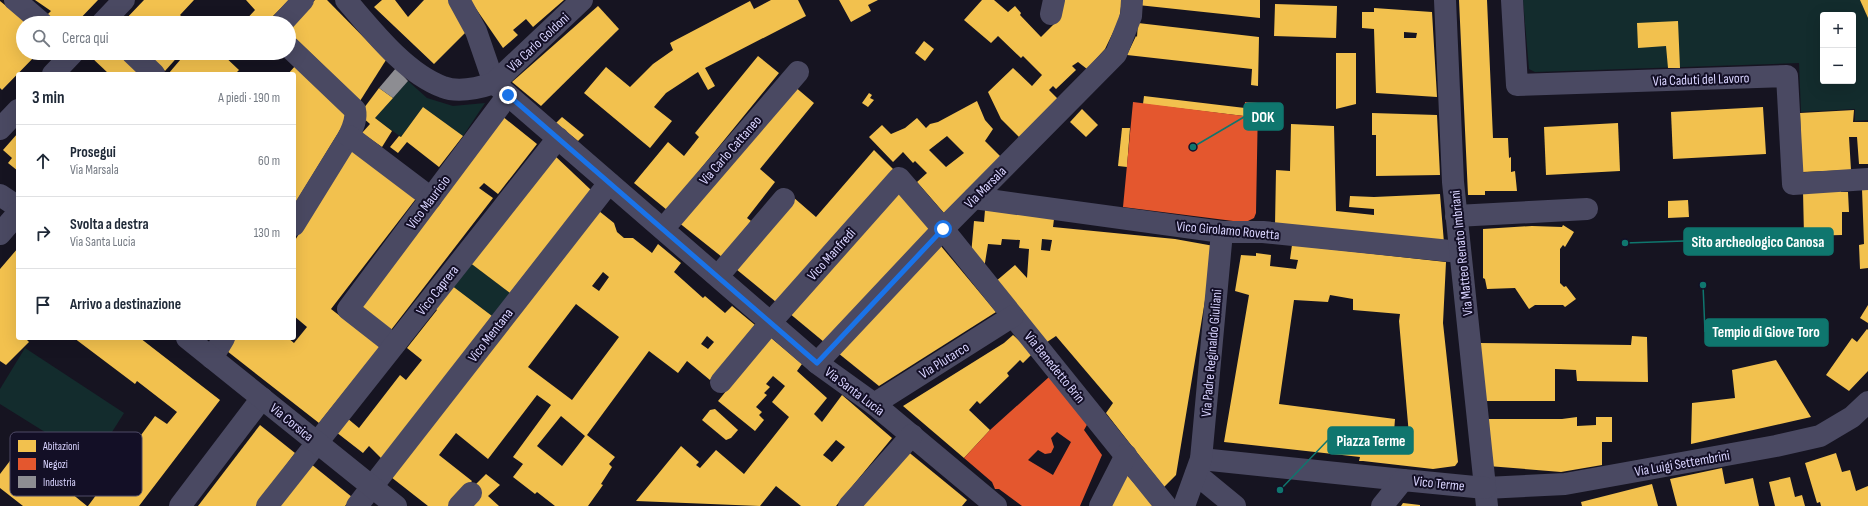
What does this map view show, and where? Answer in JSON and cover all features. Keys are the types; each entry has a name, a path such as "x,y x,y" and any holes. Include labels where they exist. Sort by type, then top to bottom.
{"street":[{"path":"15,0 34,16"},
{"path":"109,16 124,0"},
{"path":"288,16 303,0"},
{"path":"346,0 397,57 428,79 444,88 458,89 480,87 501,89 476,31 458,0"},
{"name":"Via Carlo Goldoni","path":"501,89 582,0"},
{"name":"Via Marsala","path":"817,363 943,229 1116,54 1131,16 1132,0"},
{"name":"Via Matteo Renato Imbriani","path":"1445,0 1453,182 1486,497"},
{"name":"Via Caduti del Lavoro","path":"1512,0 1517,85 1787,76 1793,184 1868,180"},
{"path":"296,54 355,110 356,120 349,136 296,222"},
{"path":"56,72 67,60"},
{"path":"139,60 152,72"},
{"name":"Via Carlo Cattaneo","path":"663,229 798,72"},
{"name":"Via Santa Lucia","path":"501,89 817,363 874,404 996,506"},
{"name":"Vico Mauricio","path":"394,345 348,309 431,198 501,89"},
{"path":"0,129 16,112"},
{"path":"349,136 431,198"},
{"name":"Vico Caprera","path":"267,506 316,442 558,138"},
{"name":"Vico Manfredi","path":"721,382 771,322 899,178 943,229"},
{"name":"Vico Mentana","path":"357,506 609,183"},
{"path":"0,195 16,206"},
{"name":"Vico Girolamo Rovetta","path":"974,198 1222,232 1264,232 1460,252"},
{"path":"718,276 784,199"},
{"path":"1456,216 1587,209"},
{"path":"0,234 16,215"},
{"name":"Via Benedetto Brin","path":"943,229 1166,506"},
{"name":"Via Padre Reginaldo Giuliani","path":"1184,506 1198,466 1222,232"},
{"name":"Via Plutarco","path":"874,404 1013,316"},
{"name":"Via Corsica","path":"190,340 396,506"},
{"path":"212,358 223,340"},
{"path":"180,506 262,398"},
{"name":"Via Luigi Settembrini","path":"1486,497 1776,446 1820,436 1852,416 1868,402"},
{"path":"850,506 912,435"},
{"path":"1100,506 1126,455"},
{"path":"1198,466 1403,480"},
{"path":"1198,466 1235,506"},
{"name":"Vico Terme","path":"1382,506 1403,480 1486,497"}],"green space":[{"path":"1523,0 1860,0 1868,18 1868,120 1855,121 1855,109 1801,112 1799,63 1535,72 1529,69"},
{"path":"408,81 427,98 453,106 485,103 463,136 423,107 401,137 375,118"},
{"path":"469,262 510,293 492,316 451,285"},
{"path":"25,348 124,413 112,432 45,432 0,404 0,389"}],"building: Abitazioni":[{"path":"35,0 98,0 83,16 48,16 47,15 51,11"},
{"path":"144,0 194,0 180,15 181,16 129,16"},
{"path":"246,0 289,0 273,16 249,16 255,10"},
{"path":"315,0 327,0 386,60 360,101 296,39 296,20"},
{"path":"382,0 395,0 408,17 424,0 448,0 468,30 434,64 374,7"},
{"path":"470,0 564,0 533,27 526,19 513,30 518,35 503,48"},
{"path":"771,0 798,0 806,16 705,68 715,86 708,90 698,72 666,93 654,107 672,121 650,148 584,93 606,67 630,87 653,64 673,50 670,43 750,1 754,9"},
{"path":"839,0 878,0 868,5 871,11 851,22"},
{"path":"982,0 994,0 1008,12 1015,6 1021,13 1020,15 1041,37 1058,20 1062,0 1122,0 1119,20 1105,49 1087,69 1078,62 1072,66 1076,70 1056,89 1053,86 1049,90 1059,100 1020,138 1001,119 988,92 1013,68 1032,86 1042,75 1023,56 1021,58 998,36 991,43 964,20"},
{"path":"1139,0 1260,0 1260,18 1138,5"},
{"path":"1459,0 1487,0 1493,138 1508,138 1509,158 1511,157 1511,172 1515,171 1517,191 1485,191 1485,195 1468,195"},
{"path":"1860,0 1868,0 1868,18"},
{"path":"0,1 18,16 16,16 16,60 31,60 20,72 16,72 16,76 2,90 0,88"},
{"path":"1275,4 1337,6 1336,38 1274,36"},
{"path":"598,6 619,29 541,106 512,82"},
{"path":"1374,8 1432,12 1437,97 1376,93 1374,29 1362,28 1362,12 1374,12","holes":["1404,32 1417,33 1416,38 1404,38"]},
{"path":"1678,21 1680,68 1668,68 1666,46 1638,48 1637,23"},
{"path":"1138,23 1259,37 1258,86 1251,85 1252,69 1127,55 1136,36 1137,37"},
{"path":"924,41 934,49 925,61 915,53"},
{"path":"1336,53 1356,53 1356,104 1336,109"},
{"path":"758,56 779,73 667,210 634,183 668,142 684,156 699,137 695,133"},
{"path":"94,60 126,60 139,72 107,72"},
{"path":"154,60 175,60 165,71"},
{"path":"180,60 228,60 239,70 237,72 170,72"},
{"path":"296,65 348,117 296,202 296,72 290,72"},
{"path":"794,86 814,103 760,169 775,182 747,218 751,221 722,257 678,222"},
{"path":"379,88 393,98 375,118 392,131 382,147 362,133 370,124 361,116 366,110 364,108"},
{"path":"869,93 872,95 870,98 874,100 868,107 862,103"},
{"path":"1144,96 1245,108 1244,116 1143,104"},
{"path":"977,101 985,120 993,129 985,141 1001,157 944,213 917,182 927,173 915,161 913,163 903,152 893,162 869,137 882,125 891,134 905,128 917,118 926,128 930,124 938,122","holes":["947,136 964,153 946,167 929,150"]},
{"path":"423,107 463,136 439,167 407,142 398,153 390,147 399,136 401,137"},
{"path":"1763,107 1766,154 1673,159 1671,112"},
{"path":"1082,109 1098,125 1086,137 1070,122"},
{"path":"1854,110 1853,122 1868,122 1868,164 1859,164 1857,137 1849,137 1851,170 1802,172 1800,113"},
{"path":"1372,113 1437,115 1440,175 1376,176 1376,135 1372,135"},
{"path":"502,116 537,144 498,194 484,183 479,188 493,198 391,330 359,305"},
{"path":"562,117 584,135 578,141 556,123"},
{"path":"1618,123 1620,171 1546,175 1544,127"},
{"path":"1291,124 1334,126 1336,211 1374,215 1374,209 1349,207 1350,196 1374,197 1440,194 1444,243 1275,225 1276,170 1290,171"},
{"path":"1122,128 1130,128 1127,167 1118,166"},
{"path":"16,135 16,169 8,163 12,158 3,150"},
{"path":"352,147 418,196 331,309 380,347 319,423 227,351 234,340 290,340 294,343 307,327 296,318 296,239"},
{"path":"874,150 894,170 776,302 736,269 793,197 816,217"},
{"path":"554,155 591,190 510,293 469,262"},
{"path":"1862,189 1868,189 1868,268 1860,269 1859,245 1864,244"},
{"path":"1841,190 1841,192 1848,192 1849,212 1842,212 1842,235 1804,236 1803,191"},
{"path":"898,193 932,229 824,342 789,313"},
{"path":"1688,200 1689,217 1668,218 1668,201"},
{"path":"985,210 1054,219 1053,227 1175,239 1214,246 1176,475 1164,487 1106,413 1113,403 1056,336 1047,342 995,282 1015,265 1027,278 1029,249 1019,248 1020,240 1002,239 1001,245 988,244 984,269 971,255 974,221 984,222","holes":["1042,239 1052,240 1050,251 1041,250"]},
{"path":"599,211 614,223 617,232 624,238 633,238 652,253 658,244 681,263 674,272 703,298 705,296 725,313 732,306 755,325 710,380 687,361 678,373 649,351 587,435 615,457 609,464 612,467 601,484 603,485 588,506 555,506 537,492 535,494 513,477 523,464 513,457 551,405 537,395 488,459 456,433 439,455 472,481 452,506 428,506 391,477","holes":["603,272 609,277 599,291 592,286","576,304 619,337 572,400 528,367","707,336 714,342 708,349 701,344","561,416 585,436 562,466 537,446"]},
{"path":"1563,225 1574,232 1565,247 1563,245 1560,249 1560,283 1564,287 1566,286 1576,299 1565,307 1563,305 1535,305 1529,309 1515,288 1487,289 1485,279 1483,278 1483,229 1532,226 1562,227"},
{"path":"940,245 996,312 879,386 838,353"},
{"path":"1292,245 1446,262 1443,323 1458,462 1455,466 1433,469 1359,461 1360,457 1224,442 1249,295 1235,291 1241,255 1256,256 1256,253 1271,255 1270,266 1296,269 1298,260 1290,259","holes":["1330,295 1353,299 1353,310 1400,314 1399,321 1409,435 1394,432 1395,419 1279,404 1294,300 1328,302"]},
{"path":"16,250 16,340 27,340 29,342 6,365 0,361 0,269"},
{"path":"451,285 492,316 382,459 369,446 363,453 336,432 347,418 359,428 400,375 406,380 422,360 407,348 437,310 434,307"},
{"path":"1868,305 1868,323 1860,318"},
{"path":"1867,329 1868,371 1849,391 1826,375 1852,338 1857,342"},
{"path":"1013,335 1033,353 1023,363 1020,360 1007,373 1009,376 980,404 977,401 969,410 990,430 964,458 903,406 1004,343"},
{"path":"1632,336 1647,337 1648,382 1577,381 1576,370 1555,369 1555,401 1484,401 1479,343 1631,345"},
{"path":"770,337 802,364 797,371 827,398 814,414 822,422 842,395 892,438 836,506 801,506 776,486 760,506 636,501 681,446 699,462 696,465 700,468 716,450 744,474 789,417 772,402 785,386 773,376 766,384 770,387 764,393 767,395 756,407 762,412 759,415 764,420 755,431 718,401","holes":["836,440 845,447 832,462 823,455"]},
{"path":"77,340 143,340 220,400 139,506 88,506 95,496 142,496 142,434 155,416 167,424 177,412 137,381 135,384"},
{"path":"1776,360 1811,417 1691,444 1692,403 1735,398 1732,370"},
{"path":"715,409 738,430 731,438 726,440 702,420 710,410"},
{"path":"1577,417 1577,426 1596,425 1596,417 1612,417 1612,442 1602,442 1602,465 1561,472 1488,466 1487,419 1562,419"},
{"path":"260,425 295,453 256,506 198,506"},
{"path":"906,450 967,500 962,506 861,506"},
{"path":"1836,453 1842,472 1850,470 1856,491 1868,486 1868,506 1821,506 1820,502 1817,503 1805,463"},
{"path":"10,461 10,496 0,488 0,474"},
{"path":"311,464 352,497 345,506 279,506"},
{"path":"1722,468 1725,484 1753,478 1759,506 1677,506 1670,479"},
{"path":"1124,472 1155,506 1108,506"},
{"path":"486,474 500,485 488,496 499,506 468,506 473,487"},
{"path":"1790,477 1795,497 1802,495 1805,506 1775,506 1769,482"},
{"path":"1652,484 1658,506 1582,506 1581,502"},
{"path":"10,496 75,496 87,506 23,506"},
{"path":"1403,503 1420,505 1420,506 1401,506"}],"building: Negozi":[{"path":"1133,102 1244,116 1245,102 1258,103 1256,213 1254,218 1241,222 1123,207"},
{"path":"1049,377 1088,423 1084,430 1102,455 1080,506 1022,506 999,489 995,489 992,482 964,458 990,430","holes":["1057,432 1071,442 1053,475 1028,460 1038,450 1045,454 1051,453 1054,447 1051,438"]}],"building: Industria":[{"path":"396,68 408,81 393,98 379,88"}],"place":[{"name":"DOK","path":"1193,147"},
{"name":"Sito archeologico Canosa","path":"1625,243"},
{"name":"Tempio di Giove Toro","path":"1703,285"},
{"name":"Piazza Terme","path":"1280,490"}],"route":[{"path":"508,95 817,363 943,229"}]}
